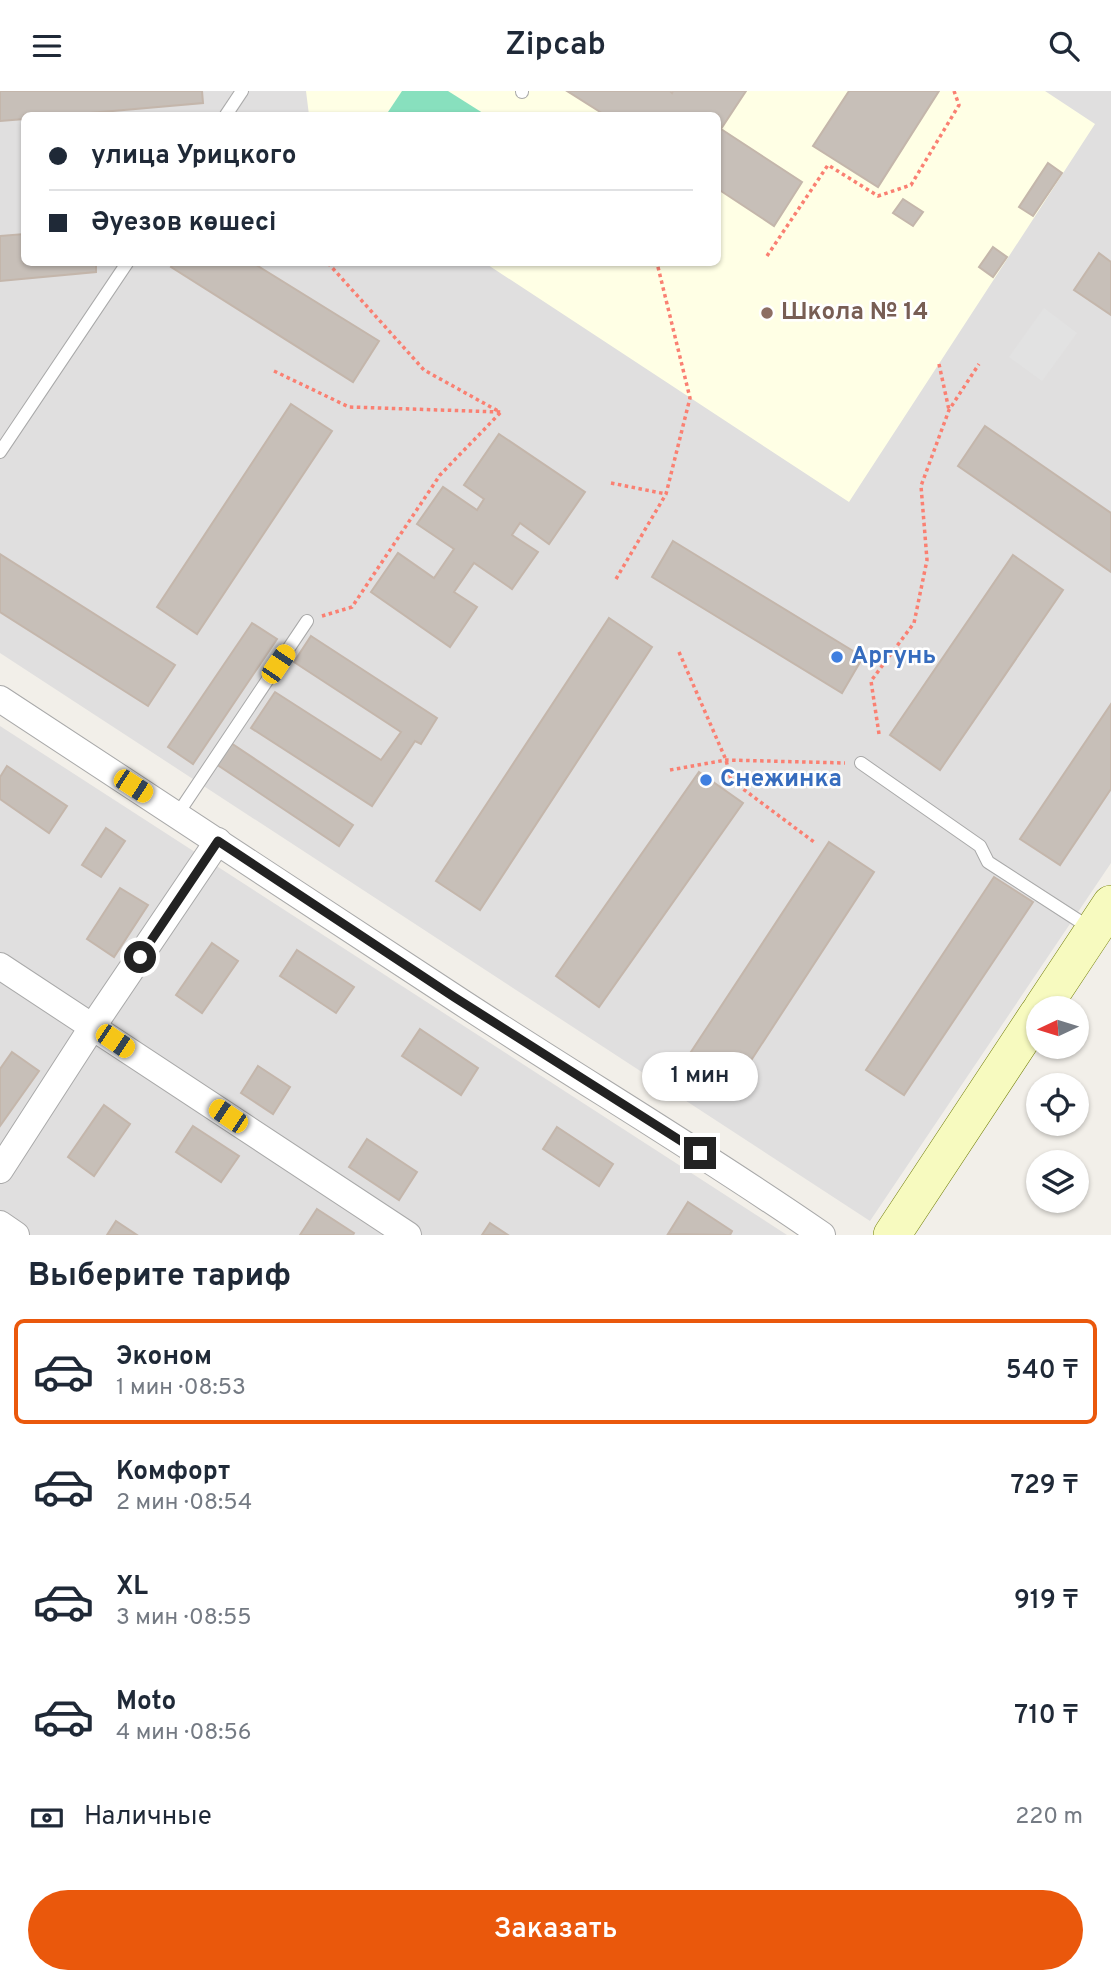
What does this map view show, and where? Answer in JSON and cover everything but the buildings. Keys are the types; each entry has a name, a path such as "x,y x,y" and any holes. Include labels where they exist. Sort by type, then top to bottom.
{"street":[{"path":"0,699 454,997 764,1194 822,1235"},
{"path":"0,1170 218,841"},
{"path":"1050,996 1102,917"},
{"path":"0,966 408,1235"},
{"path":"892,1235 1026,1032"},
{"path":"0,1224 16,1235"}],"lane":[{"path":"228,112 242,91"},
{"path":"0,452 125,266"},
{"path":"177,815 307,621"},
{"path":"861,763 979,846 988,862 1102,917"}],"path":[{"path":"767,256 828,165 878,196 911,185 959,104 954,91"},
{"path":"331,266 424,370 501,412"},
{"path":"616,579 666,494 690,398 658,266"},
{"path":"939,364 949,410"},
{"path":"879,734 871,681 914,623 927,560 921,486 949,410 979,364"},
{"path":"274,371 349,407 501,412"},
{"path":"307,621 352,607 440,475 501,412"},
{"path":"611,483 666,494"},
{"path":"679,652 726,760 731,781 814,842"},
{"path":"670,770 726,760 861,763"}],"shaded area":[{"path":"0,91 1111,91 1111,863 870,1221 0,653"},
{"name":"Школа № 14","path":"306,91 1045,91 1095,124 849,502 490,266 721,266 721,112 309,112"},
{"path":"1044,308 1077,333 1042,381 1009,357"},
{"path":"0,726 787,1235 0,1235"}],"green space":[{"path":"402,91 448,91 481,112 388,112"}],"place":[{"name":"Школа № 14","path":"767,313"},
{"name":"Аргунь","path":"837,657"},
{"name":"Снежинка","path":"706,780"}],"route":[{"path":"140,957 218,841 454,997 700,1153"}]}
